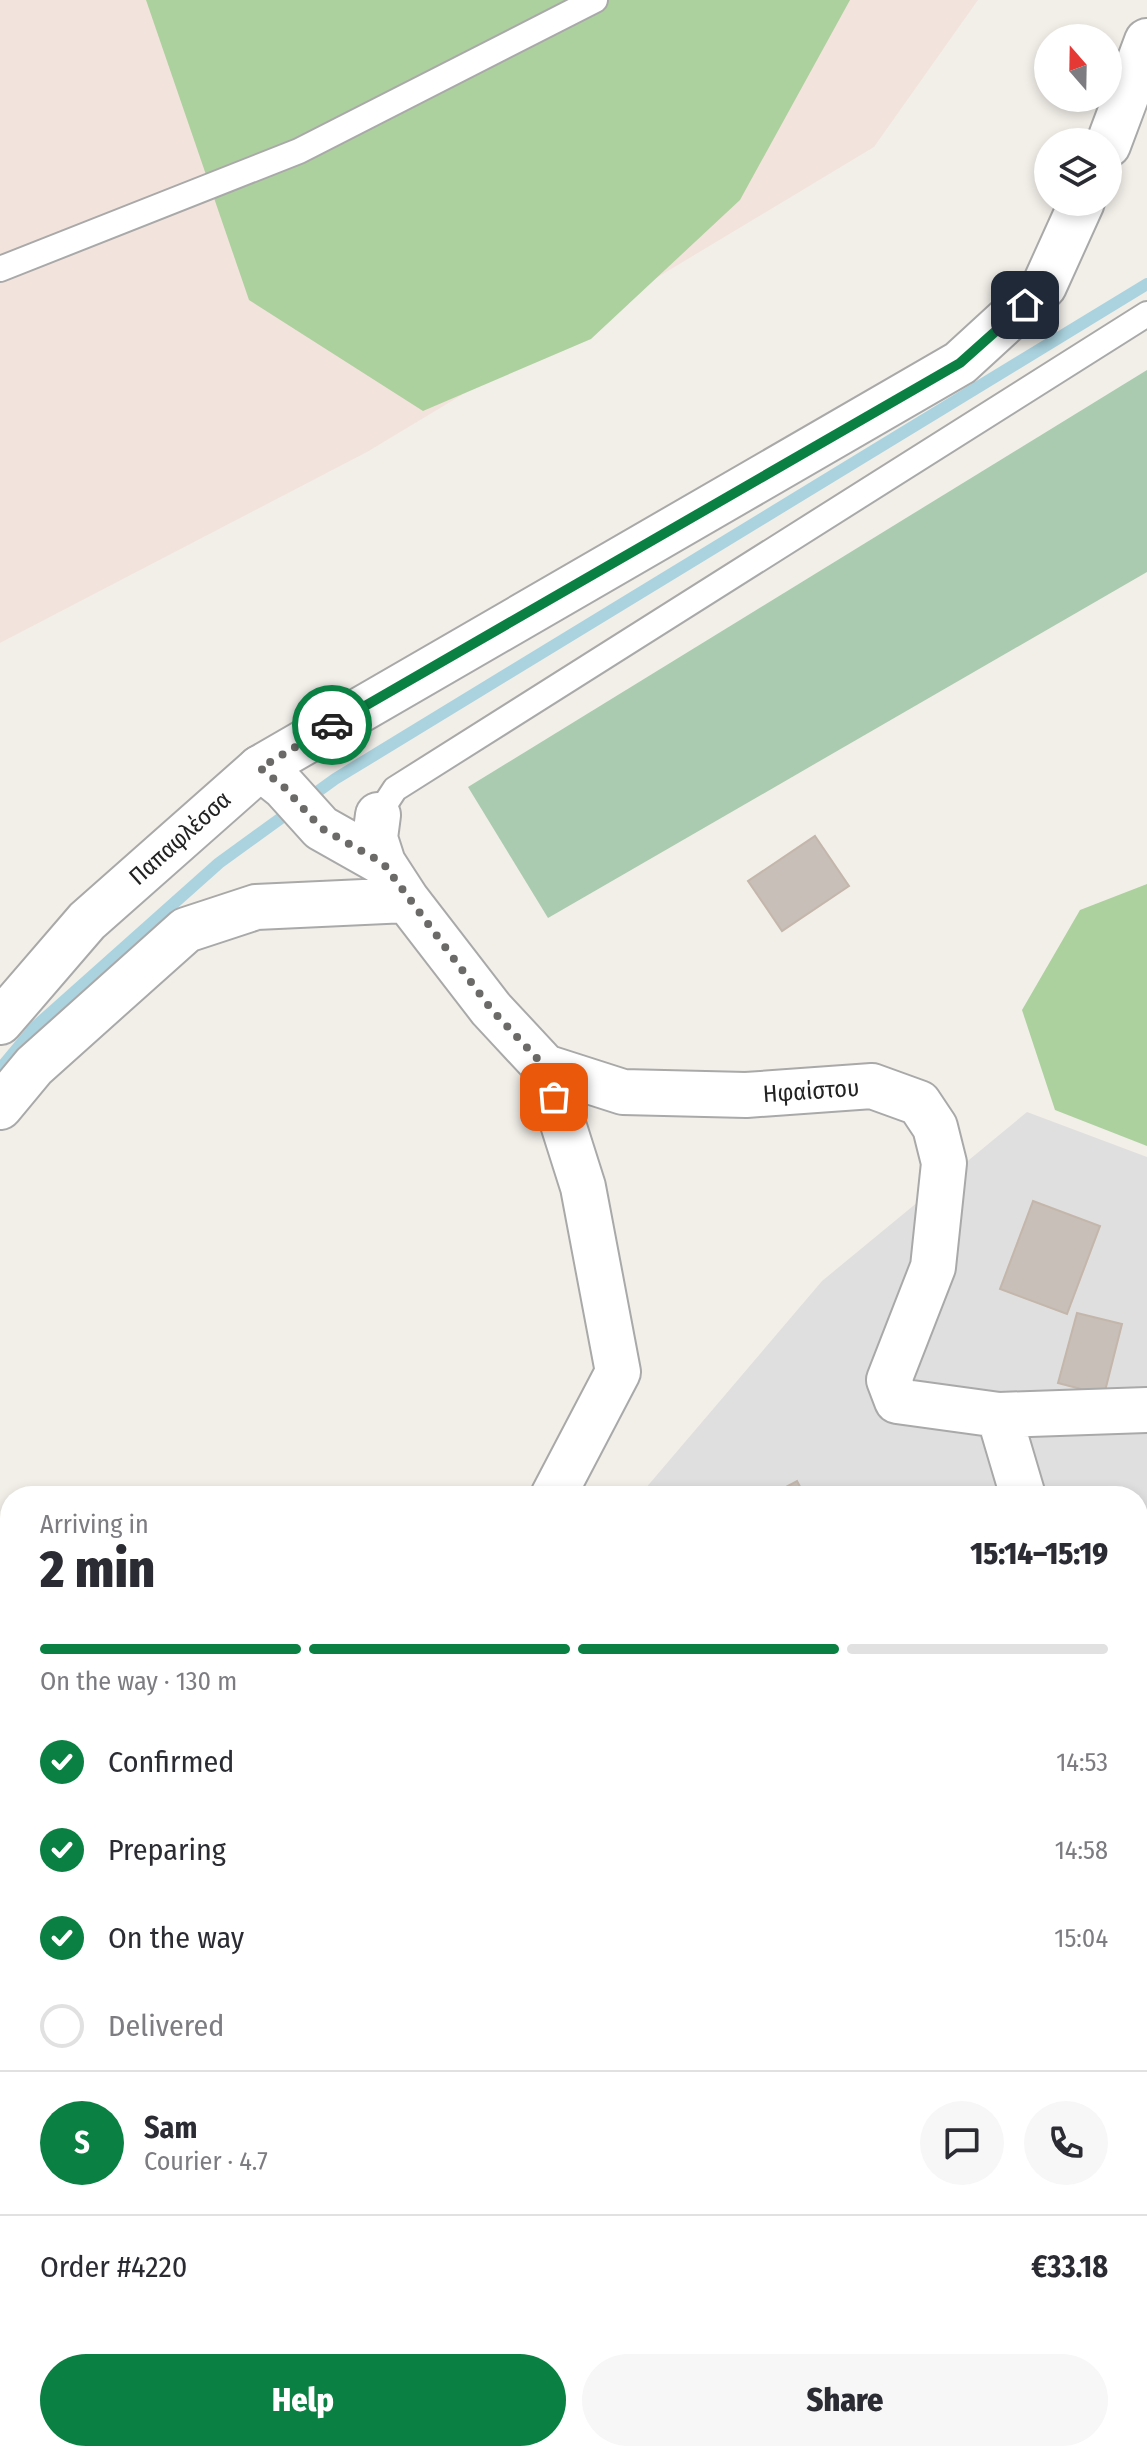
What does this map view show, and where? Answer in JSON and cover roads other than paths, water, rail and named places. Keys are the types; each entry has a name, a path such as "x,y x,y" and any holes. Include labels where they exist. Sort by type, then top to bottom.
{"street":[{"path":"1114,128 1147,41"},
{"name":"Παπαφλέσσα","path":"0,1022 87,921 272,777 960,363 1044,286 1076,216"},
{"name":"Ηφαίστου","path":"272,777 321,828 383,863"},
{"name":"Ηφαίστου","path":"378,815 375,838 383,863 407,900 491,1009 545,1067 623,1092 746,1095 872,1086 919,1103 935,1127 944,1163 943,1178 933,1267 889,1380 897,1401 999,1415 1147,1410"},
{"path":"0,1107 34,1066 186,930 256,907 407,900"},
{"path":"545,1067 583,1187 618,1372 558,1486"},
{"path":"999,1415 1020,1486"}],"lane":[{"path":"0,269 299,151 595,0"},
{"path":"378,815 395,789 1147,314"}],"waterway":[{"path":"0,1069 35,1027 219,863 335,779 1147,284"}]}
